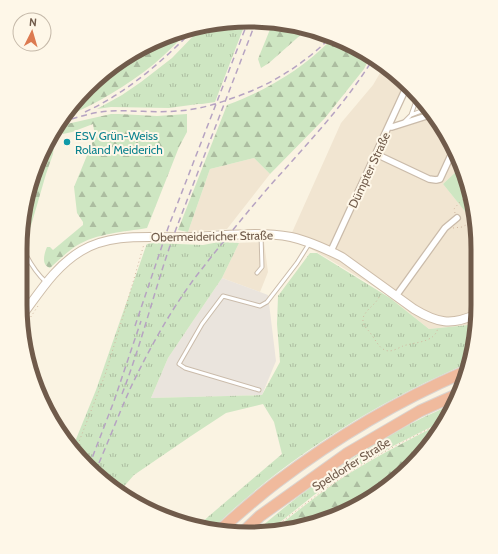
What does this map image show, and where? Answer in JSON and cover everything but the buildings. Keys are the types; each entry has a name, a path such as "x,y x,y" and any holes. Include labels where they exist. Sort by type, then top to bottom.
{"highway":[{"path":"225,526 271,487 309,458 374,416 432,386 460,374"},
{"path":"233,527 279,487 314,462 377,422 457,382"},
{"path":"248,527 260,516 348,453 420,411 451,397"}],"main road":[{"name":"Obermeidericher Straße","path":"27,310 46,282 57,271 71,258 93,245 117,239 146,237 260,234 292,237 310,242 331,251 342,257 426,316 439,321 459,320 471,316"}],"street":[{"name":"Dümpter Straße","path":"331,251 405,91"},
{"path":"389,127 427,116"},
{"path":"376,154 429,179 436,180 440,179 450,156"},
{"path":"396,296 445,228 457,218"}],"lane":[{"path":"404,123 411,115 415,102"},
{"path":"411,115 422,111"},
{"path":"257,273 262,267 260,234"},
{"path":"259,390 185,368 179,364 202,324 223,296 260,306 267,302 297,263 310,242"},
{"path":"27,257 46,282"}],"path":[{"path":"457,218 454,209 465,198"},
{"path":"445,228 455,229 469,223"},
{"path":"78,446 105,376 146,237"},
{"path":"380,296 367,310 364,319 364,326 386,351 392,351 429,339 438,330 439,321"},
{"path":"27,322 40,303"},
{"name":"Speldorfer Straße","path":"278,525 315,496 350,472 395,446 436,425"}],"shaded area":[{"path":"381,71 406,92 394,124 426,115 441,138 454,164 457,171 443,184 468,215 471,234 471,320 470,324 468,325 429,329 383,292 290,237 341,123 373,85"},
{"path":"254,158 270,174 227,229 188,232 210,169"},
{"path":"264,242 268,272 260,292 222,278 239,243"},
{"path":"222,278 268,295 276,361 262,395 151,398 168,358"}],"green space":[{"path":"244,27 215,102 169,108 111,107 97,109 122,95 172,58 195,34 206,31"},
{"path":"271,28 302,34 269,63 261,68 258,59"},
{"path":"182,38 144,72 89,106 73,113 92,92 126,64 151,50"},
{"path":"329,42 368,62 364,69 325,118 270,174 254,158 210,169 188,232 178,230 227,105 270,86 308,61"},
{"path":"111,114 157,116 187,114 187,132 179,147 147,228 93,238 76,246 50,268 47,267 44,262 47,247 50,247 53,250 83,225 83,222 77,213 74,187 95,136 93,124 63,134 61,131 65,124"},
{"path":"54,144 53,154 27,240 30,213 39,178"},
{"path":"457,171 468,215 443,184"},
{"path":"219,242 239,243 222,278 168,358 151,398 262,395 280,362 277,324 278,296 310,253 317,253 390,298 429,329 470,324 467,348 462,366 397,397 331,436 268,480 217,525 202,522 282,454 274,422 263,404 226,413 134,475 123,488 92,462 75,442 96,390 147,244 203,245"},
{"path":"446,407 436,424 395,445 349,471 314,495 276,525 261,527 313,486 356,456 422,418"},
{"path":"435,427 406,462 372,490 334,510 292,523 280,525 350,473"}],"railway":[{"path":"135,326 168,228 246,27"},
{"path":"122,394 130,374 176,229 254,27"},
{"path":"85,112 116,95 144,75 158,64 186,37"},
{"path":"68,120 104,112 177,111 217,103 244,94 271,82 295,67 326,41"},
{"path":"97,467 137,375 159,332 176,305 194,279 249,210 350,93 370,63"},
{"path":"91,461 114,401 141,321"}],"place":[{"name":"ESV Grün-Weiss Roland Meiderich","path":"67,142"}]}
